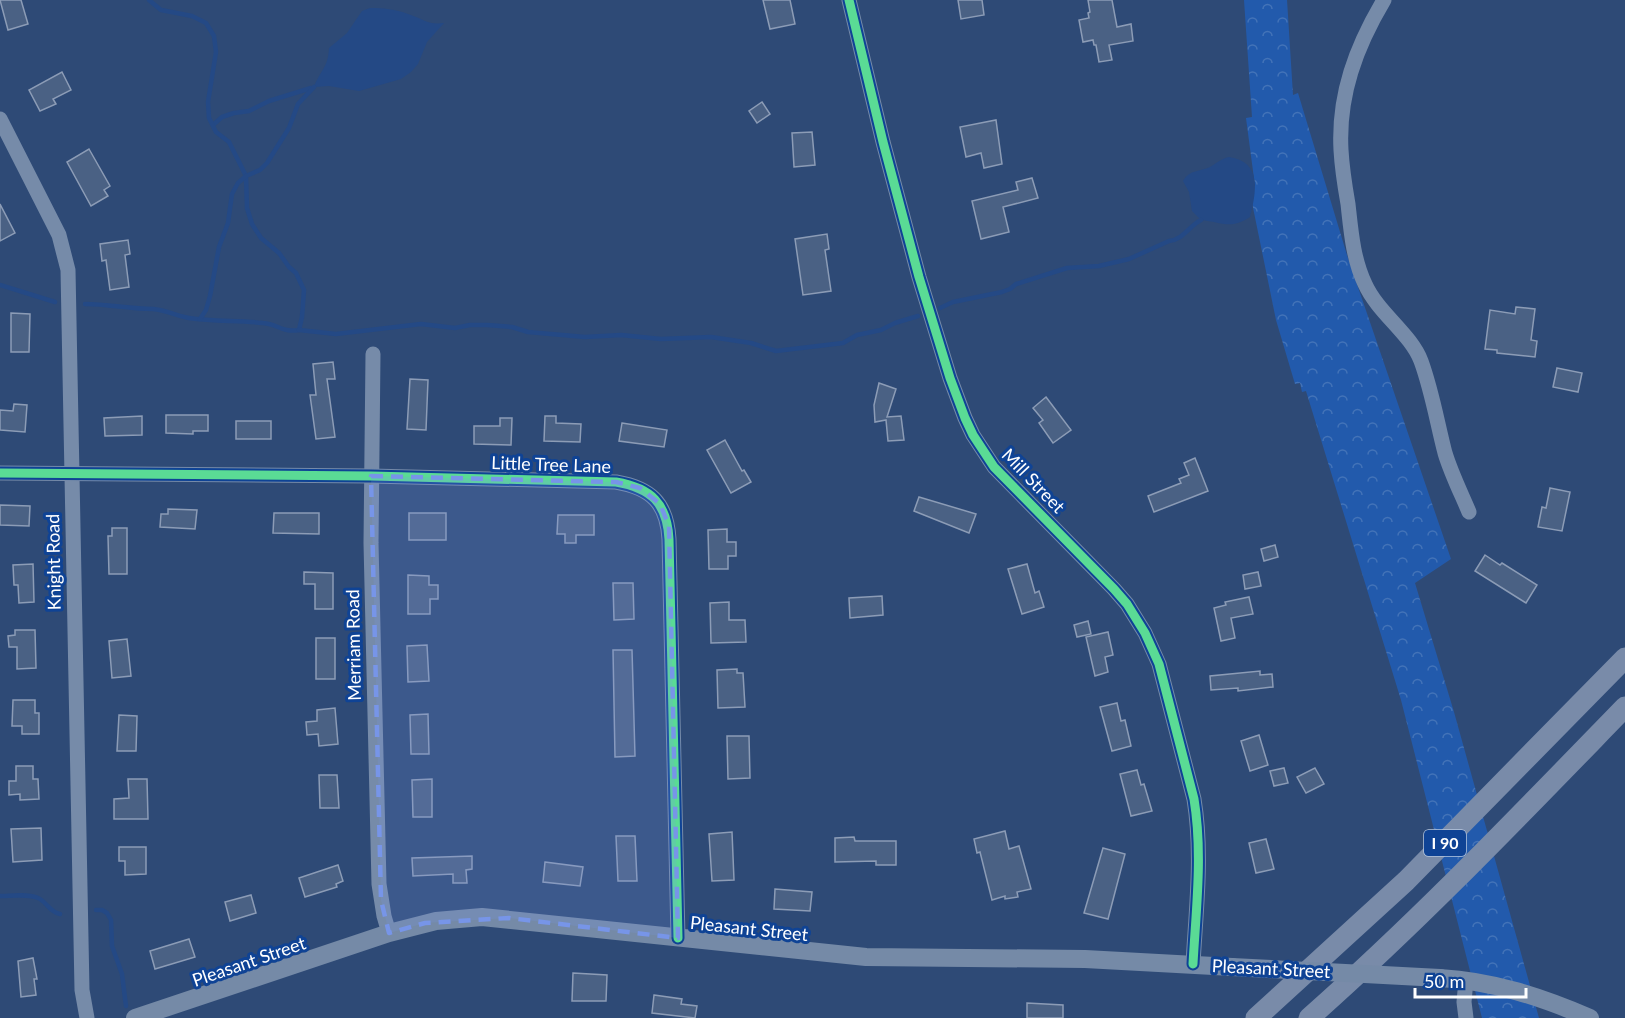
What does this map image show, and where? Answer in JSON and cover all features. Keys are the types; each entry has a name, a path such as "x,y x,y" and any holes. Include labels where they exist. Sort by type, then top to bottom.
{"highway":[{"name":"I 90","path":"1256,1018 1406,881 1625,658"},
{"name":"I 90","path":"1309,1018 1448,888 1625,707"}],"main road":[{"name":"Pleasant Street","path":"135,1018 389,933 436,921 482,917 866,957 1054,959 1193,964 1466,980 1526,993 1590,1018"}],"street":[{"name":"Mill Street","path":"849,0 883,142 919,277 950,378 965,418 994,467 1127,604 1146,633 1159,664 1198,820 1199,861 1193,964"},
{"path":"1384,0 1361,43 1351,69 1342,107 1341,153 1353,244 1365,285 1377,305 1420,358 1445,454 1469,512"},
{"name":"Knight Road","path":"0,119 56,227 65,252 68,270 82,990 87,1018"},
{"name":"Merriam Road","path":"373,354 371,543 379,884 389,933"},
{"name":"Little Tree Lane","path":"0,473 371,476 615,482 640,488 651,495 660,504 665,514 669,539 678,938"},
{"path":"1466,980 1464,1002 1466,1018"}],"highlighted area":[{"path":"371,476 616,482 640,488 660,504 669,526 678,938 509,918 425,923 389,933 381,900"}],"green space":[{"path":"1244,0 1287,0 1293,95 1298,93 1347,255 1451,559 1415,583 1454,712 1539,1018 1482,1018 1401,700 1306,391 1302,392 1300,383 1295,384 1276,320 1249,188 1255,186 1246,118 1252,117"}],"shaded area":[{"path":"370,8 394,10 429,22 444,23 427,42 418,64 401,79 359,91 329,86 314,87 325,65 329,48 347,33 362,11"},
{"path":"1229,157 1240,160 1252,172 1255,189 1250,217 1231,224 1201,220 1192,211 1189,192 1183,181 1192,173"}],"building":[{"path":"0,0 21,0 28,24 8,30"},
{"path":"763,0 790,0 795,24 770,29"},
{"path":"958,0 982,0 984,15 961,19"},
{"path":"1088,0 1112,0 1117,27 1131,24 1133,41 1109,45 1112,60 1099,62 1093,40 1083,42 1079,20 1089,18"},
{"path":"62,72 71,90 53,99 56,104 40,111 29,90"},
{"path":"762,102 770,114 757,123 749,111"},
{"path":"996,120 1002,164 984,168 981,153 966,157 960,127"},
{"path":"812,132 815,165 794,167 792,133"},
{"path":"89,149 110,186 104,190 108,196 91,206 67,162"},
{"path":"1032,178 1038,198 1003,207 1009,232 981,239 972,201 1018,190 1016,182"},
{"path":"0,204 15,233 0,241"},
{"path":"827,234 829,249 825,250 831,291 803,295 795,239"},
{"path":"128,240 130,254 125,255 129,287 110,290 106,260 102,261 100,244"},
{"path":"1516,307 1535,309 1531,340 1537,341 1535,357 1497,353 1497,350 1485,349 1490,310 1515,314"},
{"path":"11,313 30,314 29,352 11,352"},
{"path":"333,362 335,379 327,379 335,437 316,439 310,395 316,395 313,364"},
{"path":"1557,368 1582,373 1578,392 1553,387"},
{"path":"410,379 428,380 426,430 407,429"},
{"path":"879,383 896,389 887,417 901,416 904,440 888,441 886,420 875,422 874,405"},
{"path":"1046,397 1071,430 1053,443 1039,423 1043,420 1033,408"},
{"path":"14,404 27,405 25,432 0,430 0,410 13,411"},
{"path":"166,415 208,415 208,431 193,431 193,434 166,433"},
{"path":"142,416 142,435 105,436 104,418"},
{"path":"545,416 556,416 556,423 581,424 580,442 544,441"},
{"path":"500,418 512,418 511,445 474,444 474,426 500,426"},
{"path":"236,421 271,421 271,439 236,439"},
{"path":"622,423 667,430 664,447 619,441"},
{"path":"725,440 742,471 744,470 751,482 731,493 707,450"},
{"path":"1195,458 1208,491 1154,512 1148,496 1181,483 1179,479 1189,475 1184,463"},
{"path":"1550,488 1570,492 1562,531 1538,527 1542,507 1546,508"},
{"path":"919,497 976,514 969,533 914,511"},
{"path":"0,505 30,506 29,526 0,525"},
{"path":"168,509 197,510 195,529 160,527 161,514 168,514"},
{"path":"274,513 319,513 319,534 273,533"},
{"path":"409,513 446,513 446,540 409,540"},
{"path":"558,515 594,515 594,535 576,535 576,543 565,543 565,534 557,534"},
{"path":"112,528 127,528 127,574 109,574 108,536 112,536"},
{"path":"727,529 727,542 736,542 736,556 728,556 728,569 709,569 708,530"},
{"path":"1275,545 1278,557 1264,561 1261,549"},
{"path":"1485,555 1537,585 1526,603 1475,571"},
{"path":"33,564 34,602 19,603 18,585 14,585 13,565"},
{"path":"1027,564 1035,593 1039,591 1044,607 1022,614 1008,569"},
{"path":"304,572 333,573 333,609 315,609 315,584 304,584"},
{"path":"1258,572 1261,586 1245,589 1243,575"},
{"path":"408,575 429,576 429,585 438,585 438,599 430,599 430,614 408,614"},
{"path":"613,583 633,583 634,619 614,620"},
{"path":"882,596 883,615 850,618 849,598"},
{"path":"1249,597 1253,614 1231,618 1235,638 1221,641 1214,608 1226,605 1225,602"},
{"path":"729,602 729,620 745,620 746,642 711,643 710,603"},
{"path":"1088,621 1091,634 1077,637 1074,625"},
{"path":"15,630 35,630 36,668 17,669 17,647 9,647 8,636 15,635"},
{"path":"1108,632 1113,655 1105,657 1108,672 1095,676 1086,637"},
{"path":"316,638 335,638 335,679 316,679"},
{"path":"127,639 131,676 112,678 109,641"},
{"path":"427,645 429,681 408,682 407,646"},
{"path":"613,650 632,650 635,756 615,757"},
{"path":"737,669 737,673 743,673 745,707 718,708 717,670"},
{"path":"1260,671 1260,675 1272,674 1273,687 1238,691 1238,688 1211,690 1210,676"},
{"path":"13,700 35,700 35,713 39,713 39,734 22,734 22,726 12,726"},
{"path":"1117,703 1121,721 1125,720 1131,746 1112,751 1100,707"},
{"path":"335,708 338,744 319,746 318,734 307,735 306,722 317,721 317,710"},
{"path":"428,714 429,754 411,754 410,715"},
{"path":"119,715 137,716 136,751 117,751"},
{"path":"1259,735 1268,765 1250,771 1241,741"},
{"path":"727,736 749,736 750,778 728,779"},
{"path":"16,766 33,766 33,779 38,779 39,799 20,800 20,794 9,795 9,781 16,781"},
{"path":"1284,768 1288,783 1274,786 1270,771"},
{"path":"1315,768 1324,784 1306,793 1297,777"},
{"path":"1137,770 1152,811 1131,816 1120,774"},
{"path":"319,775 337,775 339,808 320,808"},
{"path":"128,779 147,779 148,819 114,819 114,799 129,798"},
{"path":"432,779 432,817 413,817 412,780"},
{"path":"41,828 42,860 13,862 11,829"},
{"path":"1005,831 1009,849 1019,846 1031,889 1017,892 1018,897 1005,899 1005,896 992,900 980,852 977,853 974,839"},
{"path":"732,832 734,880 712,881 709,834"},
{"path":"616,836 635,836 637,881 618,881"},
{"path":"854,837 855,841 896,841 896,865 876,865 876,861 835,862 835,838"},
{"path":"1266,839 1274,869 1256,873 1249,843"},
{"path":"119,847 146,847 146,874 125,875 125,861 119,861"},
{"path":"1103,848 1125,854 1108,919 1084,913"},
{"path":"472,856 472,869 466,870 467,883 453,883 453,874 413,876 412,858"},
{"path":"545,862 583,867 580,886 543,882"},
{"path":"338,865 343,881 336,884 337,887 305,897 299,878"},
{"path":"775,889 812,892 810,911 774,909"},
{"path":"251,895 256,913 230,921 225,902"},
{"path":"189,939 195,957 155,969 150,951"},
{"path":"33,958 37,979 34,979 36,995 21,997 18,961"},
{"path":"573,973 607,975 606,1001 572,1001"},
{"path":"654,995 682,999 681,1004 697,1006 695,1018 652,1013"},
{"path":"1027,1003 1063,1005 1063,1018 1027,1018"}],"waterway":[{"path":"85,304 158,310 198,319 263,323 288,330 299,330 302,317 304,290 296,273 279,253 261,238 252,224 247,208 246,176 229,142 216,132 209,118 208,102 216,52 214,36 206,23 192,16 161,10 149,0"},
{"path":"200,319 206,310 210,296 219,247 228,223 232,194 238,183 267,163 289,128 298,104 314,87"},
{"path":"213,125 222,117 249,111 269,101 311,88"},
{"path":"940,308 953,302 1002,292 1016,284 1067,268 1099,266 1129,259 1178,238 1201,220"},
{"path":"0,285 55,302"},
{"path":"299,330 336,334 421,324 455,328 487,325 512,327 528,332 585,337 621,335 661,339 711,337 751,343 776,351 843,343 857,335 881,330 918,316"},
{"path":"0,896 36,897 54,912 60,914"},
{"path":"96,910 107,913 111,920 112,946 122,974 126,1006"}],"cycle path":[{"path":"849,0 883,142 919,277 950,378 965,418 994,467 1127,604 1145,633 1159,664 1194,799 1197,820 1198,882 1193,964"},
{"path":"0,473 371,476 616,482 639,488 648,493 661,507 668,526 669,539 678,938"}]}
